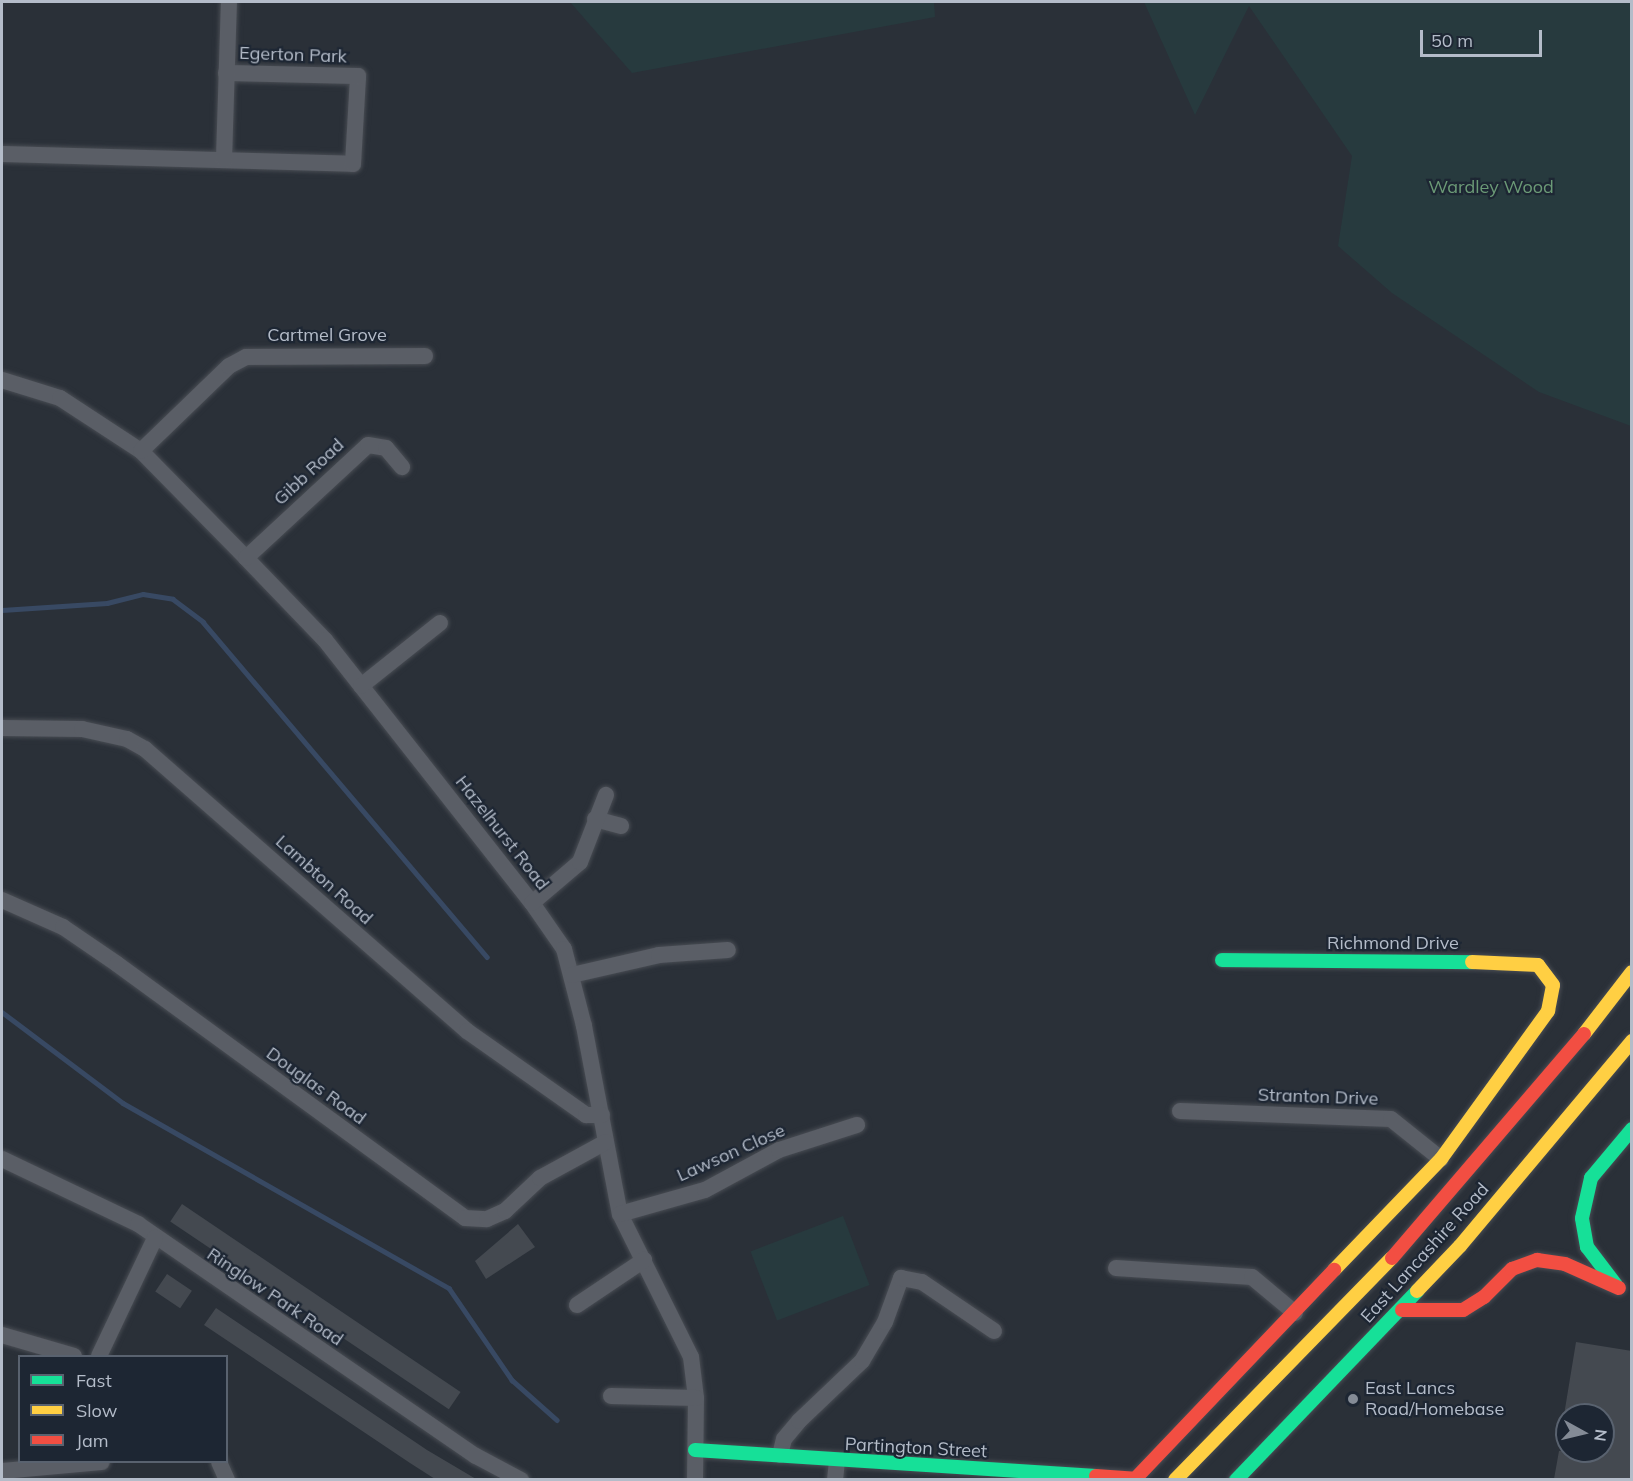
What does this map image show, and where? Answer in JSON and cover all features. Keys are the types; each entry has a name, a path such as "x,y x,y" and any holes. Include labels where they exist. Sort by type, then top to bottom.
{"main road":[{"name":"Richmond Drive","path":"1222,960 1526,962 1538,965 1553,985 1548,1011 1441,1159"},
{"name":"East Lancashire Road","path":"1175,1479 1384,1268 1558,1067 1628,966"},
{"name":"East Lancashire Road","path":"1236,1479 1402,1310 1531,1163 1632,1041"},
{"path":"1625,1291 1587,1247 1582,1218 1592,1178 1632,1129"},
{"path":"1135,1479 1441,1159"},
{"path":"1402,1310 1439,1313 1463,1310 1484,1297 1512,1269 1537,1260 1565,1264 1625,1291"},
{"name":"Partington Street","path":"695,1450 780,1455 837,1462 1135,1479"}],"street":[{"name":"Egerton Park","path":"224,159 229,2"},
{"name":"Egerton Park","path":"2,153 353,164 358,76 226,72"},
{"name":"Cartmel Grove","path":"141,452 229,366 246,357 406,349 425,356"},
{"name":"Hazelhurst Road","path":"2,380 14,380 60,398 141,452 246,558 325,640 532,903 564,949 572,975 602,1115 620,1214 686,1343 696,1398 695,1479"},
{"name":"Gibb Road","path":"246,558 368,445 386,447 402,467"},
{"path":"361,686 440,623"},
{"name":"Lambton Road","path":"2,728 94,730 127,739 145,749 467,1031 586,1115 602,1115"},
{"path":"532,903 580,862 606,795"},
{"path":"595,819 621,826"},
{"name":"Douglas Road","path":"2,900 63,927 117,964 465,1218 487,1219 505,1211 540,1178 606,1142"},
{"path":"572,975 659,955 728,950"},
{"name":"Stranton Drive","path":"1180,1112 1391,1119 1441,1159"},
{"name":"Lawson Close","path":"620,1214 705,1190 779,1150 857,1125"},
{"name":"Ringlow Park Road","path":"2,1159 138,1224 155,1238 476,1456 514,1478"},
{"path":"99,1355 155,1238"},
{"name":"East Lancashire Road","path":"1359,1245 1384,1268"},
{"path":"577,1305 644,1260"},
{"path":"1116,1268 1252,1276 1295,1313"},
{"path":"780,1455 784,1439 799,1421 862,1361 882,1330 901,1278 922,1282 961,1320 994,1331"},
{"path":"2,1335 71,1355"},
{"path":"611,1396 696,1398"},
{"path":"835,1479 837,1462"},
{"path":"2,1471 83,1463"},
{"path":"220,1463 227,1479"}],"green space":[{"path":"570,2 934,2 935,17 632,73"},
{"name":"Wardley Wood","path":"1144,2 1631,2 1631,426 1539,392 1392,293 1338,246 1352,156 1249,6 1195,115"},
{"path":"843,1216 870,1285 777,1321 751,1251"}],"building":[{"path":"182,1204 461,1392 449,1409 170,1221"},
{"path":"518,1224 535,1247 486,1279 475,1261"},
{"path":"167,1274 192,1291 180,1308 155,1291"},
{"path":"216,1308 427,1450 476,1479 435,1479 410,1463 204,1325"},
{"path":"1576,1342 1632,1351 1632,1479 1554,1479 1557,1463 1615,1463 1615,1403 1566,1403"}],"waterway":[{"path":"2,610 107,603 143,594 173,599 203,622 487,957"},
{"path":"2,1012 123,1103 449,1288 512,1380 557,1420"}],"traffic: fast":[{"path":"1222,960 1472,962"},
{"path":"1616,1285 1587,1247 1582,1218 1591,1178 1632,1129"},
{"path":"1236,1480 1417,1291"},
{"path":"695,1450 1096,1476"}],"traffic: slow":[{"path":"1334,1270 1441,1159 1548,1011 1553,985 1538,965 1472,962"},
{"path":"1584,1034 1632,972"},
{"path":"1417,1291 1460,1246 1632,1041"},
{"path":"1175,1480 1392,1258"}],"traffic: jam":[{"path":"1392,1258 1584,1034"},
{"path":"1402,1310 1463,1310 1484,1297 1512,1269 1537,1260 1565,1264 1619,1288"},
{"path":"1096,1476 1135,1479 1334,1270"}],"place":[{"name":"East Lancs Road/Homebase","path":"1353,1399"}]}
